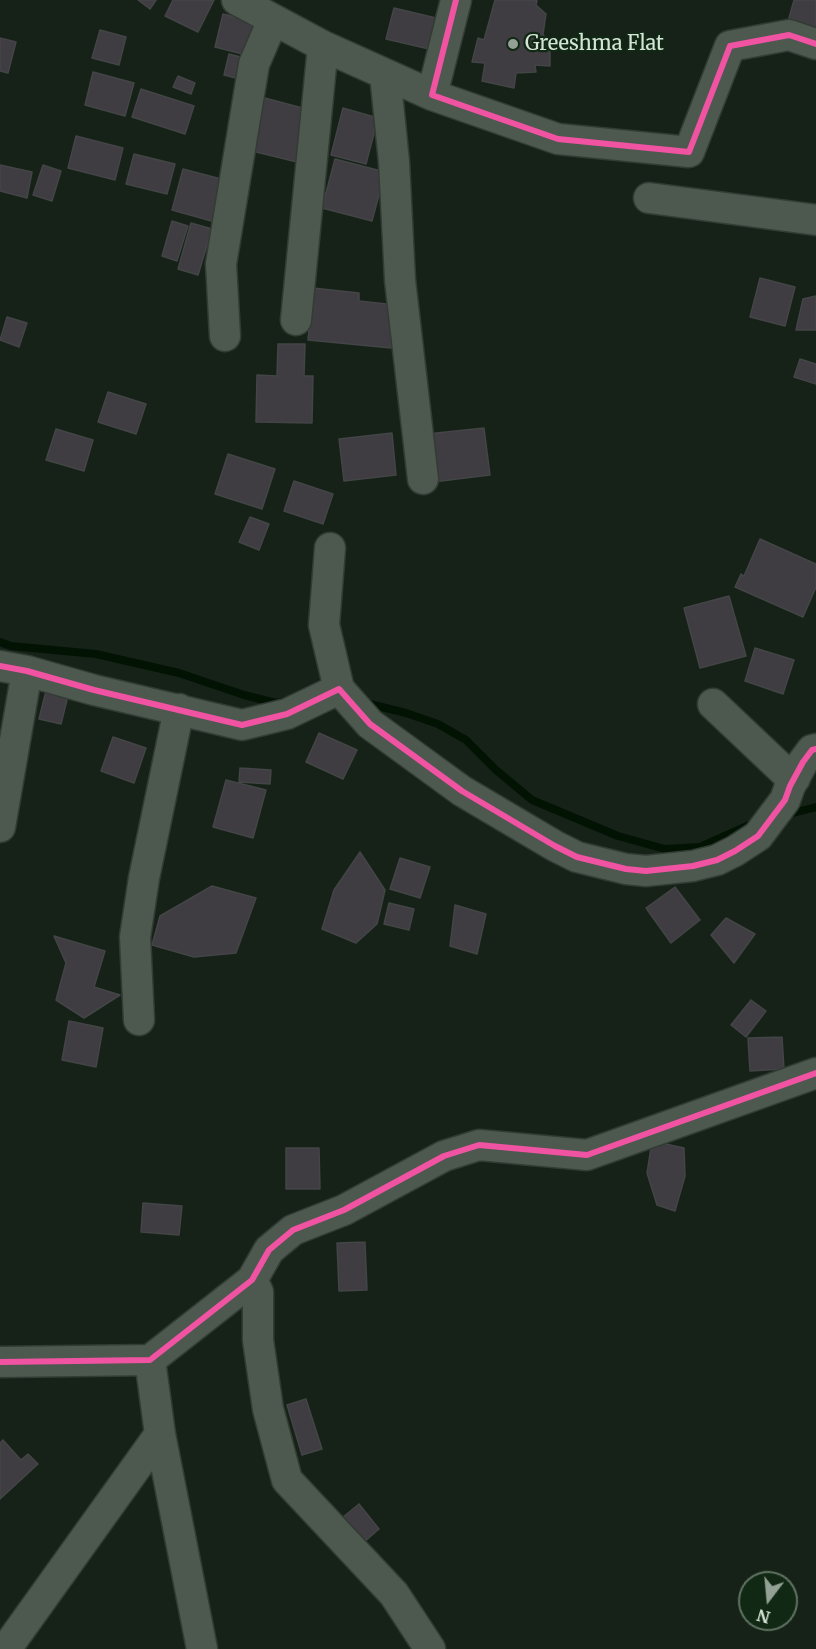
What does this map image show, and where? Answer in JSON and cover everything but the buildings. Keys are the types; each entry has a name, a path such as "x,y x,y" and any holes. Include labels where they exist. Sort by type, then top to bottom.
{"street":[{"path":"237,0 323,46 432,95 558,139 689,152 730,46 789,35 816,44"},
{"path":"432,95 456,0"},
{"path":"225,336 221,264 226,231 254,64 273,20"},
{"path":"296,320 323,46"},
{"path":"385,74 394,162 400,280 423,479"},
{"path":"649,198 816,220"},
{"path":"330,548 324,625 339,689 370,724 462,791 555,846 578,857 626,869 646,871 693,866 717,860 758,836 785,800 803,762 812,750 816,749"},
{"path":"0,827 14,668 94,690 242,725 287,714 339,689"},
{"path":"713,704 787,774 795,778"},
{"path":"139,1020 135,937 144,878 179,710"},
{"path":"0,1362 150,1360 252,1280 269,1250 293,1230 344,1210 444,1156 479,1145 587,1155 816,1073"},
{"path":"252,1280 258,1292 258,1340 268,1409 287,1480 394,1594 430,1649"},
{"path":"150,1360 160,1434 202,1649"},
{"path":"6,1649 160,1434"}],"waterway":[{"path":"0,642 11,646 96,654 179,673 244,695 276,703 282,702"},
{"path":"366,703 438,724 466,740 496,770 532,800 618,836 665,849 700,847 756,822"},
{"path":"785,815 816,807"}],"cycle path":[{"path":"456,0 432,95 558,139 689,152 730,46 789,35 816,44"},
{"path":"0,666 242,725 287,714 339,689 370,724 462,791 577,857 626,869 646,871 693,866 717,860 735,851 758,836 785,800 803,762 812,750 816,749"},
{"path":"0,1362 150,1360 252,1280 269,1250 293,1230 344,1210 444,1156 479,1145 587,1155 816,1073"}],"place":[{"name":"Greeshma Flat","path":"513,44"}]}
